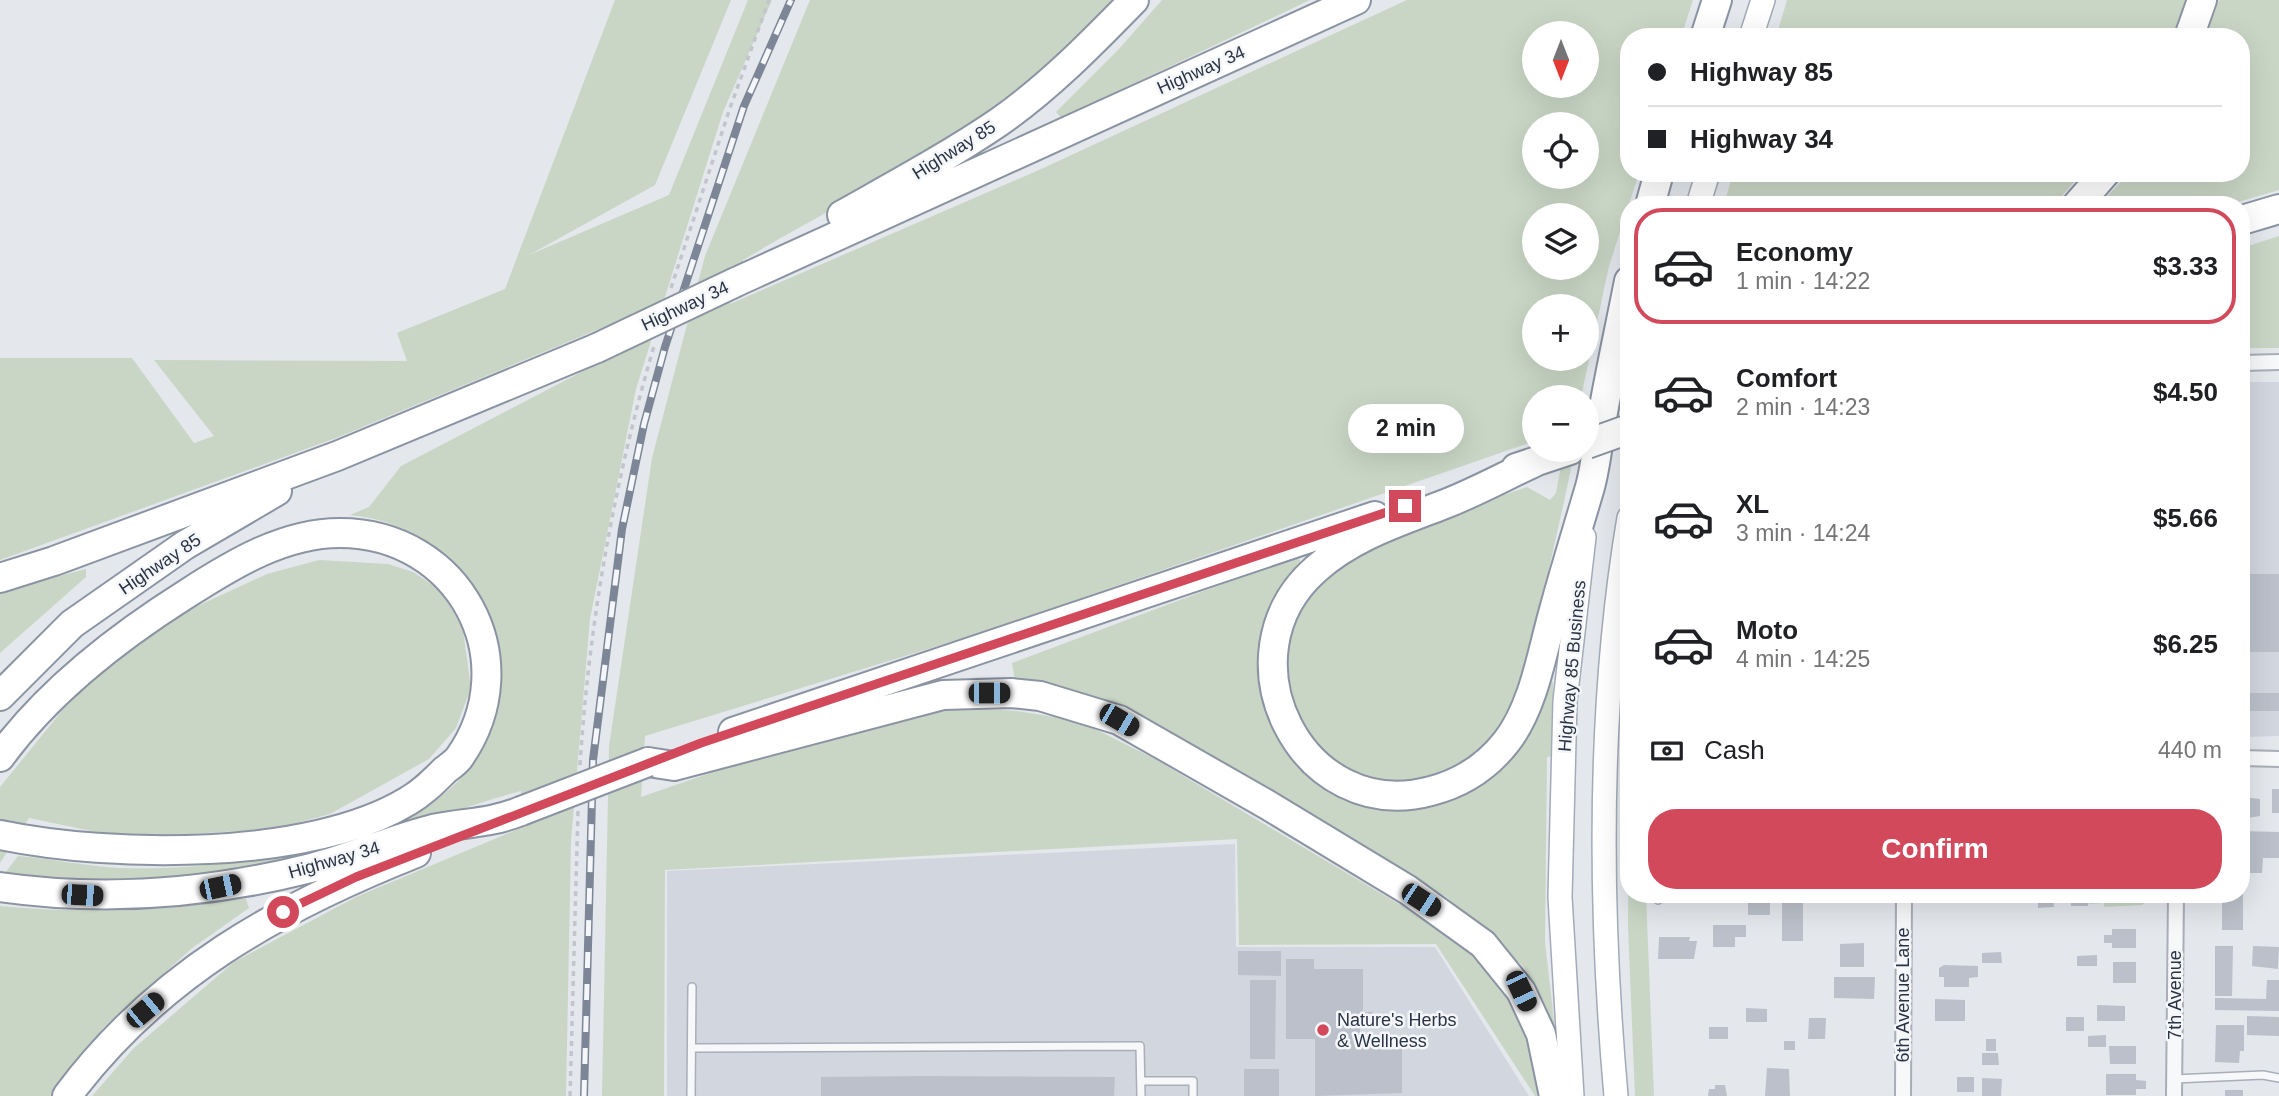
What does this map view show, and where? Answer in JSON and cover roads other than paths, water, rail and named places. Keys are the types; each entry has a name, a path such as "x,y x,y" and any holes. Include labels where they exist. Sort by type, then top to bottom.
{"highway":[{"name":"Highway 85","path":"745,277 796,240 926,168 1000,121 1075,61 1134,0"},
{"name":"Highway 34","path":"0,578 54,561 337,456 597,348 745,277 1356,0"},
{"path":"1699,28 1704,0"},
{"path":"1708,28 1717,0"},
{"path":"2192,28 2202,0"},
{"path":"2085,196 2097,182"},
{"path":"2250,218 2279,209"},
{"path":"2250,225 2279,223"},
{"name":"Highway 85 Business","path":"1590,485 1620,328"},
{"path":"1599,440 1620,432"},
{"name":"Highway 85","path":"0,696 72,624 185,545 337,456"},
{"name":"Highway 34","path":"0,887 101,896 220,887 313,868 433,829 494,822 648,762 1535,462"},
{"path":"1535,462 1448,503 1359,539 1315,569 1294,596 1275,636 1272,679 1285,722 1307,755 1330,775 1363,791 1395,796 1420,794 1465,780 1507,743 1524,711 1539,665 1590,485"},
{"path":"0,757 83,669 158,612 229,567 286,542 348,533 404,545 430,562 450,580 467,600 478,623 488,680 481,719 457,760 432,785 406,803 366,820 298,838 194,850 98,849 8,837"},
{"path":"648,762 674,766 943,695 1011,693 1040,696 1119,720 1266,804 1408,890 1483,944 1521,991 1541,1034 1554,1096"},
{"path":"67,1096 91,1064 145,1010 232,942 283,912 356,877 494,822"}],"main road":[{"path":"1754,28 1763,0"},
{"name":"Highway 85 Business","path":"1572,1096 1560,897 1565,701 1590,485"},
{"path":"1616,1096 1607,1001 1604,847 1613,644 1620,589"}],"street":[{"path":"2250,363 2279,362"},
{"path":"2250,758 2279,759"},
{"name":"6th Avenue Lane","path":"1903,1096 1904,903"},
{"name":"7th Avenue","path":"2174,1096 2176,903"}],"lane":[{"path":"691,1096 692,987"},
{"path":"692,1048 1140,1046 1141,1096"},
{"path":"2174,1079 2263,1075 2279,1078"},
{"path":"1141,1081 1193,1081 1193,1096"}],"railway":[{"path":"584,1096 593,760 622,529 644,424 665,347 744,106 791,0"}],"place":[{"name":"Nature's Herbs & Wellness","path":"1323,1030"}]}
